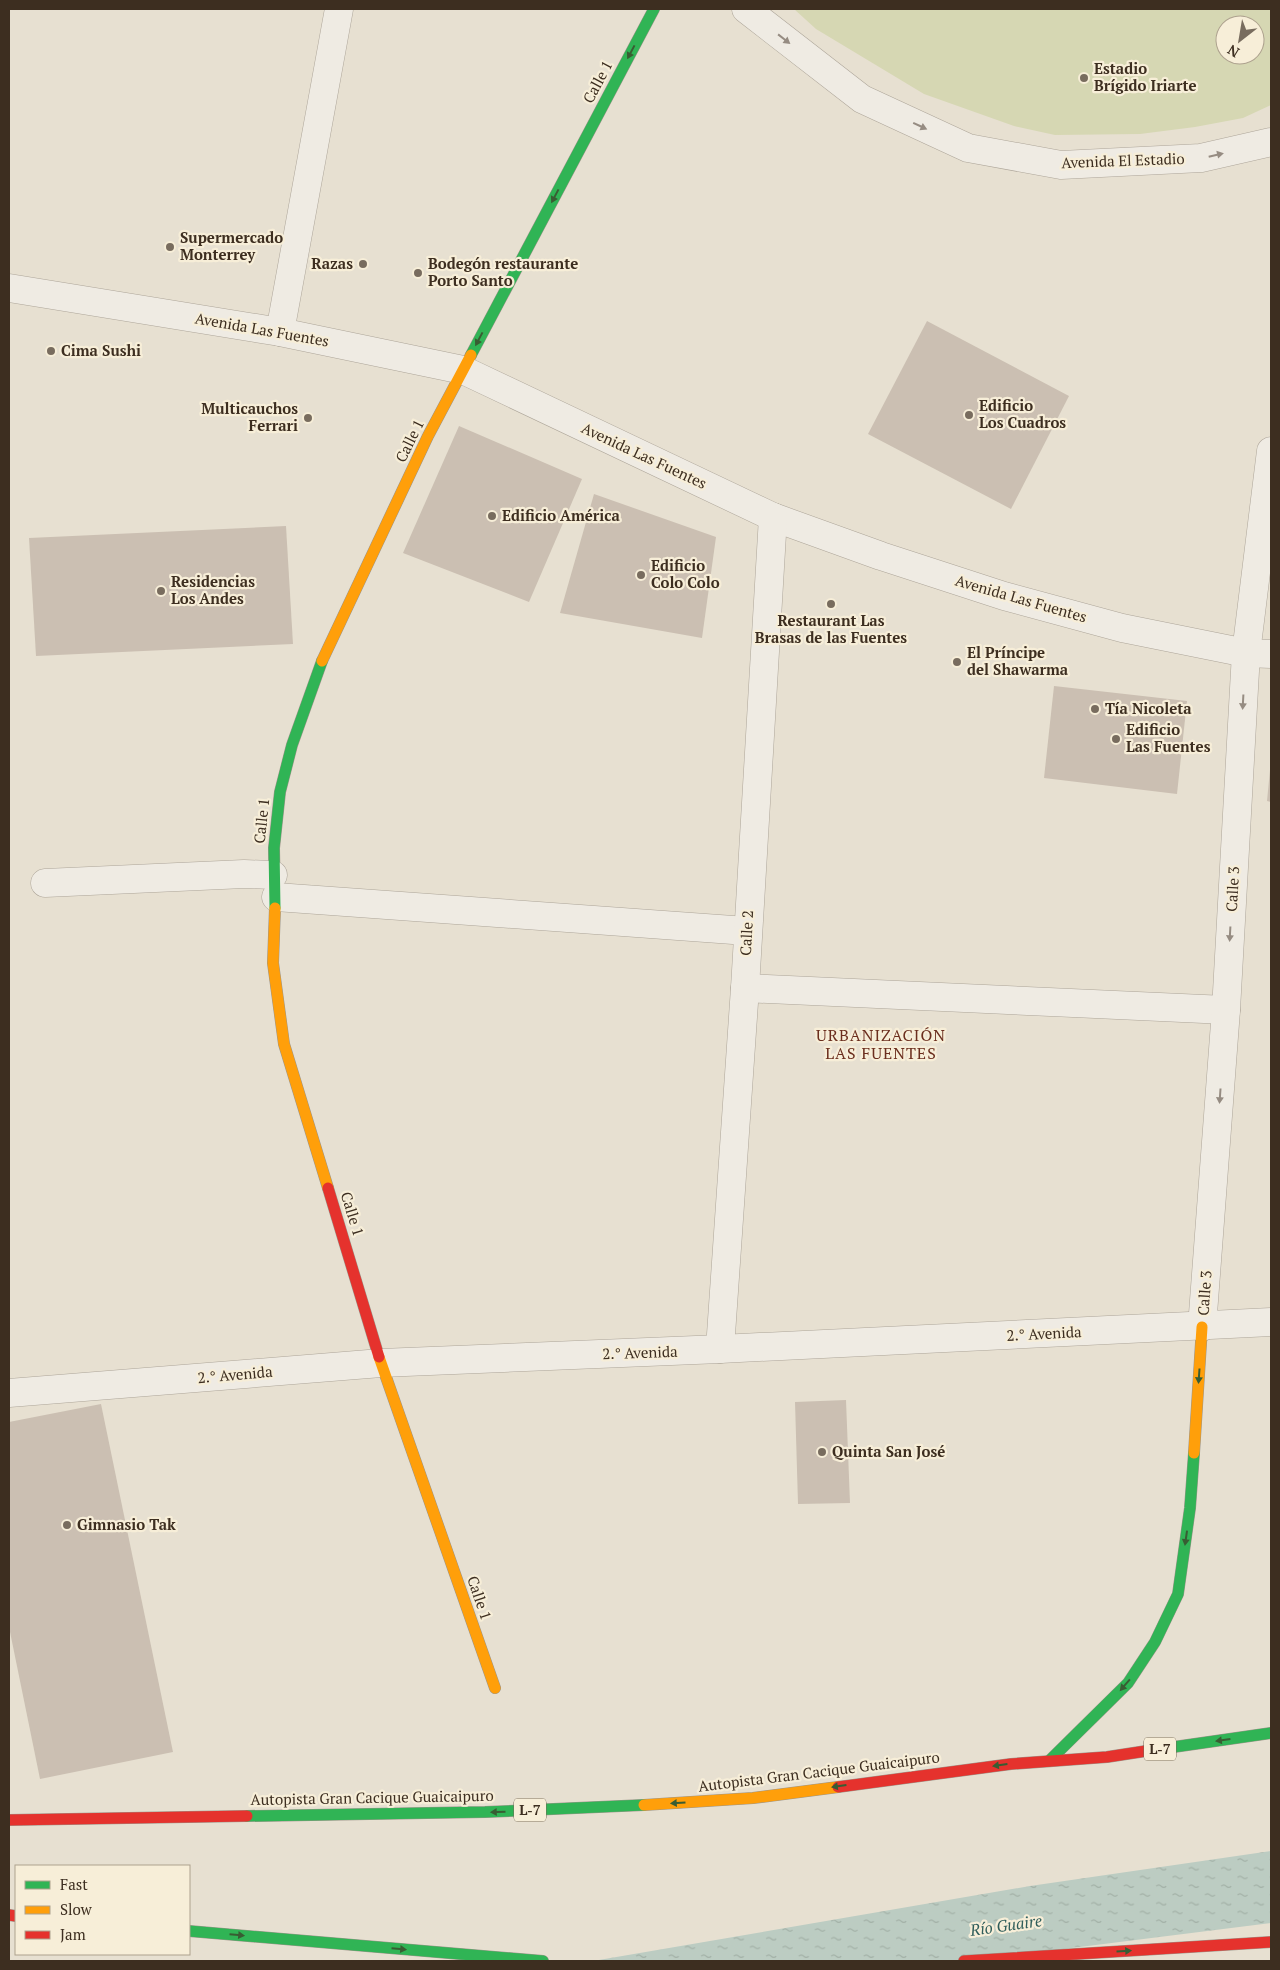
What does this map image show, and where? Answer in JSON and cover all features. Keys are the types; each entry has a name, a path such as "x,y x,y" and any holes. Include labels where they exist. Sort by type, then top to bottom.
{"main road":[{"name":"Calle 1","path":"494,1688 381,1363 284,1044 273,963 274,848 280,792 292,745 306,701 338,625 428,436 654,9"},
{"path":"1049,1761 1128,1683 1154,1642 1178,1594 1190,1508 1202,1327"},
{"name":"Autopista Gran Cacique Guaicaipuro","path":"9,1820 485,1812 616,1807 753,1798 1011,1764 1107,1757 1271,1733"},
{"path":"190,1931 543,1961"},
{"path":"964,1961 1271,1942"}],"street":[{"path":"280,332 339,9"},
{"name":"Avenida El Estadio","path":"746,9 862,99 968,148 1061,165 1201,158 1271,142"},
{"name":"Avenida Las Fuentes","path":"9,288 280,332 462,370 773,516 1004,596 1122,628 1259,654"},
{"name":"Calle 3","path":"1202,1327 1226,1010 1259,654 1271,452"},
{"name":"Calle 2","path":"720,1350 745,988 773,516"},
{"path":"45,883 244,874 275,886 747,931"},
{"path":"745,988 1226,1010"},
{"name":"2.° Avenida","path":"9,1393 381,1363 720,1350 1271,1322"}],"green space":[{"name":"Estadio Brígido Iriarte","path":"794,9 1271,9 1271,105 1243,118 1195,127 1140,134 1055,135 1014,126 924,94 816,29"}],"water":[{"name":"Río Guaire","path":"1271,1851 1271,1923 968,1961 593,1961 1030,1886"}],"building":[{"name":"Edificio Los Cuadros","path":"927,321 1069,396 1011,509 868,434"},
{"name":"Edificio América","path":"459,426 582,479 529,602 403,553"},
{"name":"Edificio Colo Colo","path":"594,494 716,537 702,638 560,613"},
{"name":"Residencias Los Andes","path":"286,526 293,644 36,656 29,538"},
{"name":"Edificio Las Fuentes","path":"1054,686 1187,701 1177,794 1044,778"},
{"path":"1271,770 1271,802 1267,801"},
{"name":"Quinta San José","path":"846,1400 850,1503 798,1504 795,1402"},
{"name":"Gimnasio Tak","path":"101,1404 173,1752 40,1779 9,1627 9,1422"}],"traffic: fast":[{"path":"471,355 654,9"},
{"path":"275,908 274,848 280,792 292,745 322,661"},
{"path":"1049,1761 1128,1683 1155,1642 1178,1594 1190,1508 1194,1453"},
{"path":"1146,1751 1271,1733"},
{"path":"247,1816 485,1812 644,1805"},
{"path":"190,1931 543,1961"}],"traffic: slow":[{"path":"322,661 428,436 471,355"},
{"path":"275,908 273,963 284,1044 328,1188"},
{"path":"1194,1453 1202,1327"},
{"path":"379,1357 495,1688"},
{"path":"644,1805 753,1798 838,1787"}],"traffic: jam":[{"path":"328,1188 379,1357"},
{"path":"838,1787 1011,1764 1107,1757 1146,1751"},
{"path":"9,1820 247,1816"},
{"path":"9,1915 15,1916"},
{"path":"964,1961 1271,1942"}],"place":[{"name":"Estadio Brígido Iriarte","path":"1084,78"},
{"name":"Supermercado Monterrey","path":"170,247"},
{"name":"Razas","path":"363,264"},
{"name":"Bodegón restaurante Porto Santo","path":"418,273"},
{"name":"Cima Sushi","path":"51,351"},
{"name":"Edificio Los Cuadros","path":"969,415"},
{"name":"Multicauchos Ferrari","path":"308,418"},
{"name":"Edificio América","path":"492,516"},
{"name":"Edificio Colo Colo","path":"641,575"},
{"name":"Residencias Los Andes","path":"161,591"},
{"name":"Restaurant Las Brasas de las Fuentes","path":"831,604"},
{"name":"El Príncipe del Shawarma","path":"957,662"},
{"name":"Tía Nicoleta","path":"1095,709"},
{"name":"Edificio Las Fuentes","path":"1116,739"},
{"name":"Quinta San José","path":"822,1452"},
{"name":"Gimnasio Tak","path":"67,1525"}],"district":[{"name":"URBANIZACIÓN LAS FUENTES","path":"881,1044"}]}
